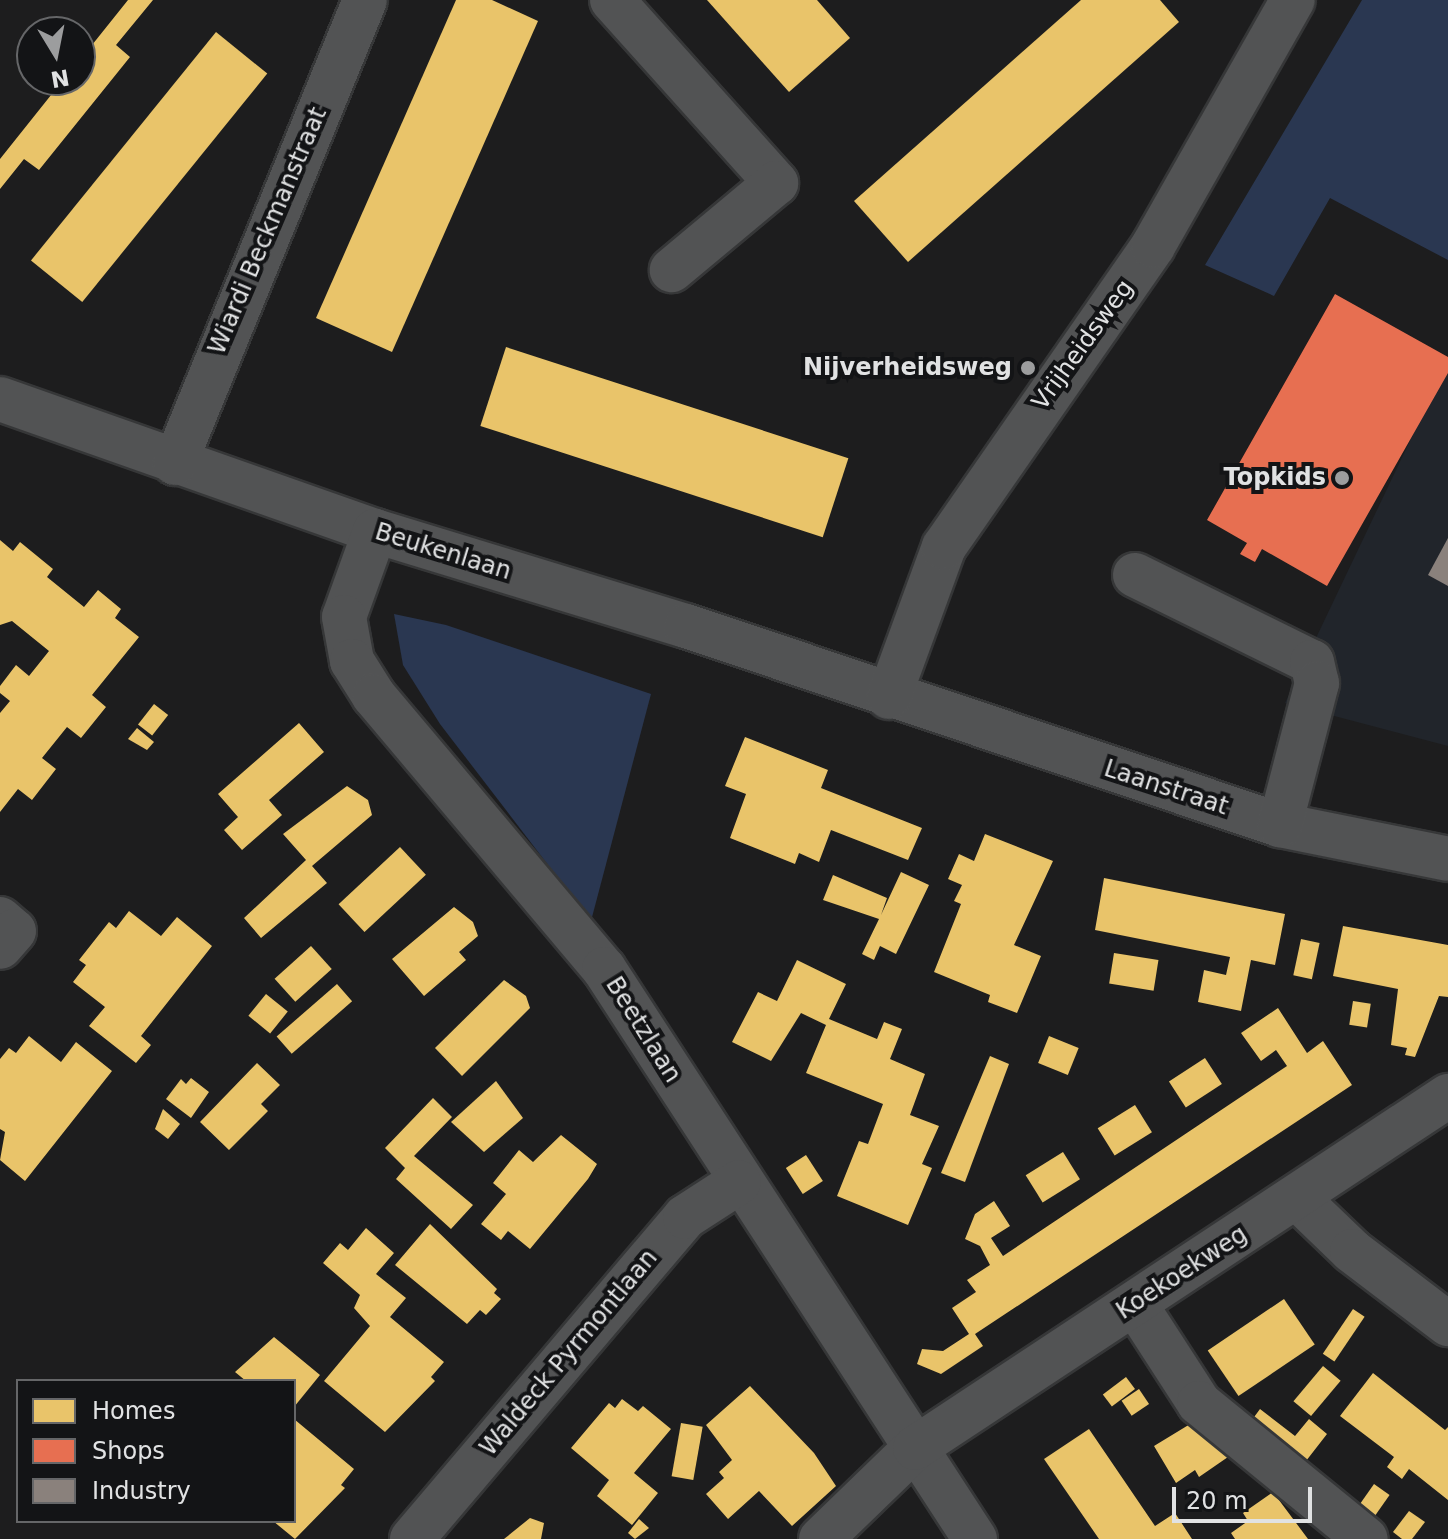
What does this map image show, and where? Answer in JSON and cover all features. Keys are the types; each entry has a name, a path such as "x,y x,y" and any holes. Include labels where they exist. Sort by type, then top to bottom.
{"street":[{"name":"Wiardi Beckmanstraat","path":"175,463 365,0"},
{"path":"612,0 776,183 672,270"},
{"name":"Vrijheidsweg","path":"889,697 944,547 1153,246 1293,0"},
{"name":"Beukenlaan","path":"0,399 375,531 686,626 889,697"},
{"name":"Beetzlaan","path":"375,531 344,617 352,661 374,696 604,969 739,1182 975,1539"},
{"path":"1135,575 1312,662 1317,683 1280,825"},
{"name":"Laanstraat","path":"889,697 1280,825 1448,859"},
{"path":"0,919 14,931 0,947"},
{"name":"Koekoekweg","path":"821,1539 915,1448 1448,1096"},
{"name":"Waldeck Pyrmontlaan","path":"412,1539 685,1217 739,1182"},
{"path":"1297,1198 1352,1251 1448,1324"},
{"path":"1135,1304 1199,1403 1366,1539"}],"shaded area":[{"path":"1362,0 1448,0 1448,260 1330,198 1274,296 1205,265"},
{"path":"1448,361 1448,746 1285,703"},
{"path":"394,614 446,625 651,694 591,921 440,724 403,665"}],"building: Homes":[{"path":"128,0 153,0 116,45 130,57 39,170 24,159 0,189 0,159 50,96 96,96 96,40"},
{"path":"456,0 492,0 538,21 392,352 316,318"},
{"path":"707,0 817,0 850,38 789,92"},
{"path":"1081,0 1160,0 1179,22 908,262 854,201"},
{"path":"216,32 267,74 82,302 31,260"},
{"path":"506,347 848,458 823,537 480,426"},
{"path":"0,540 13,551 20,542 53,569 47,577 84,607 98,590 121,609 115,618 139,637 92,695 106,707 81,738 67,727 42,758 56,769 32,800 18,789 0,812 0,713 10,701 0,693 0,686 16,665 29,676 49,651 12,621 0,625"},
{"path":"154,704 168,715 152,736 138,724"},
{"path":"299,723 324,752 269,800 282,815 242,850 224,830 238,817 218,794"},
{"path":"137,728 154,742 147,750 128,739"},
{"path":"745,737 828,770 821,788 922,828 908,860 831,830 819,862 799,853 795,864 730,838 746,794 725,786"},
{"path":"347,786 368,800 372,815 312,866 327,883 261,938 244,918 306,860 283,834"},
{"path":"985,834 1053,861 1014,945 1041,956 1017,1013 988,1002 990,995 934,972 961,904 954,901 962,885 948,879 959,854 974,861"},
{"path":"400,847 426,875 364,932 339,904"},
{"path":"901,872 929,885 896,954 880,946 874,960 862,954 879,919 823,900 833,875 887,898 881,915"},
{"path":"1104,878 1285,914 1275,965 1251,960 1241,1011 1198,1002 1204,970 1226,975 1230,957 1095,930"},
{"path":"454,907 473,922 478,936 459,952 466,960 424,996 392,959"},
{"path":"129,911 161,936 177,917 212,946 141,1036 151,1045 136,1063 89,1026 105,1007 73,982 86,965 79,960 109,922 116,928"},
{"path":"1343,926 1448,945 1448,997 1439,996 1415,1057 1405,1055 1407,1048 1391,1045 1398,989 1333,976"},
{"path":"1301,939 1320,943 1312,979 1293,975"},
{"path":"311,946 332,969 295,1002 275,979"},
{"path":"1114,953 1158,960 1154,991 1109,984"},
{"path":"797,960 846,984 829,1019 877,1039 884,1022 902,1029 890,1059 925,1074 910,1115 939,1126 922,1164 932,1168 908,1225 837,1196 859,1141 868,1144 883,1104 806,1073 826,1025 801,1013 771,1061 732,1042 758,992 777,1001"},
{"path":"504,980 526,996 530,1008 462,1076 435,1048"},
{"path":"337,984 352,1001 292,1054 277,1036"},
{"path":"266,994 288,1012 270,1033 248,1016"},
{"path":"1353,1001 1371,1004 1367,1028 1349,1025"},
{"path":"1278,1008 1307,1053 1323,1041 1352,1085 975,1334 983,1346 941,1374 917,1364 922,1349 943,1351 969,1334 952,1308 976,1292 967,1280 990,1265 980,1246 965,1239 975,1214 994,1201 1010,1226 991,1238 1003,1256 1287,1066 1276,1050 1261,1061 1241,1033"},
{"path":"29,1036 61,1062 76,1042 112,1071 25,1181 0,1160 5,1132 0,1129 0,1059 9,1048 16,1053"},
{"path":"1049,1036 1079,1048 1068,1075 1038,1063"},
{"path":"990,1056 1009,1064 965,1182 941,1173"},
{"path":"1205,1058 1222,1084 1186,1107 1169,1081"},
{"path":"257,1063 280,1085 261,1104 268,1111 229,1150 200,1122"},
{"path":"191,1078 209,1092 191,1118 166,1099 181,1079 186,1084"},
{"path":"496,1081 523,1118 484,1152 451,1122"},
{"path":"433,1098 452,1117 414,1156 473,1205 451,1229 396,1179 405,1168 385,1148"},
{"path":"1135,1105 1152,1132 1115,1155 1098,1128"},
{"path":"163,1109 180,1124 168,1139 155,1129"},
{"path":"561,1135 597,1164 530,1249 508,1231 501,1240 481,1224 506,1194 493,1183 519,1150 533,1162"},
{"path":"1063,1152 1080,1179 1043,1202 1026,1175"},
{"path":"806,1155 823,1181 803,1194 786,1168"},
{"path":"430,1224 497,1289 494,1293 501,1299 486,1315 480,1310 467,1324 395,1265"},
{"path":"366,1228 394,1253 376,1274 406,1298 390,1317 444,1362 431,1377 435,1381 385,1432 324,1381 370,1326 354,1308 360,1295 323,1263 340,1243 348,1250"},
{"path":"1284,1299 1315,1345 1238,1396 1208,1350"},
{"path":"1353,1309 1365,1317 1334,1362 1323,1354"},
{"path":"274,1337 320,1375 296,1405 296,1379 244,1379 235,1372"},
{"path":"1323,1366 1341,1381 1311,1416 1293,1401"},
{"path":"1373,1373 1445,1430 1448,1427 1448,1500 1409,1469 1402,1479 1387,1467 1394,1457 1340,1416"},
{"path":"1126,1377 1135,1389 1112,1406 1103,1394"},
{"path":"750,1386 814,1453 836,1486 792,1526 759,1491 728,1519 706,1494 724,1478 719,1472 732,1460 706,1425"},
{"path":"1139,1389 1149,1404 1132,1416 1122,1401"},
{"path":"622,1399 638,1411 643,1406 671,1429 634,1473 658,1493 632,1525 597,1496 609,1480 571,1448 609,1403 615,1408"},
{"path":"1260,1409 1295,1436 1309,1419 1327,1434 1299,1470 1246,1428"},
{"path":"1200,1418 1228,1457 1199,1477 1195,1470 1176,1483 1154,1446"},
{"path":"296,1421 354,1469 341,1485 345,1488 295,1539 275,1523 296,1523"},
{"path":"681,1423 703,1427 693,1480 672,1476"},
{"path":"1089,1429 1155,1526 1175,1513 1192,1539 1099,1539 1044,1459"},
{"path":"1374,1484 1390,1495 1375,1516 1359,1505"},
{"path":"1273,1492 1308,1539 1235,1539 1231,1533 1248,1521 1243,1513"},
{"path":"1409,1511 1425,1522 1412,1539 1402,1539 1393,1532"},
{"path":"530,1518 544,1523 541,1539 504,1539"},
{"path":"639,1519 649,1528 635,1539 628,1533"}],"building: Shops":[{"path":"1335,294 1448,357 1448,373 1327,586 1262,549 1255,562 1240,554 1247,543 1207,520"}],"building: Industry":[{"path":"1448,538 1448,586 1428,575"}],"place":[{"name":"Nijverheidsweg","path":"1028,368"},
{"name":"Topkids","path":"1342,478"}]}
